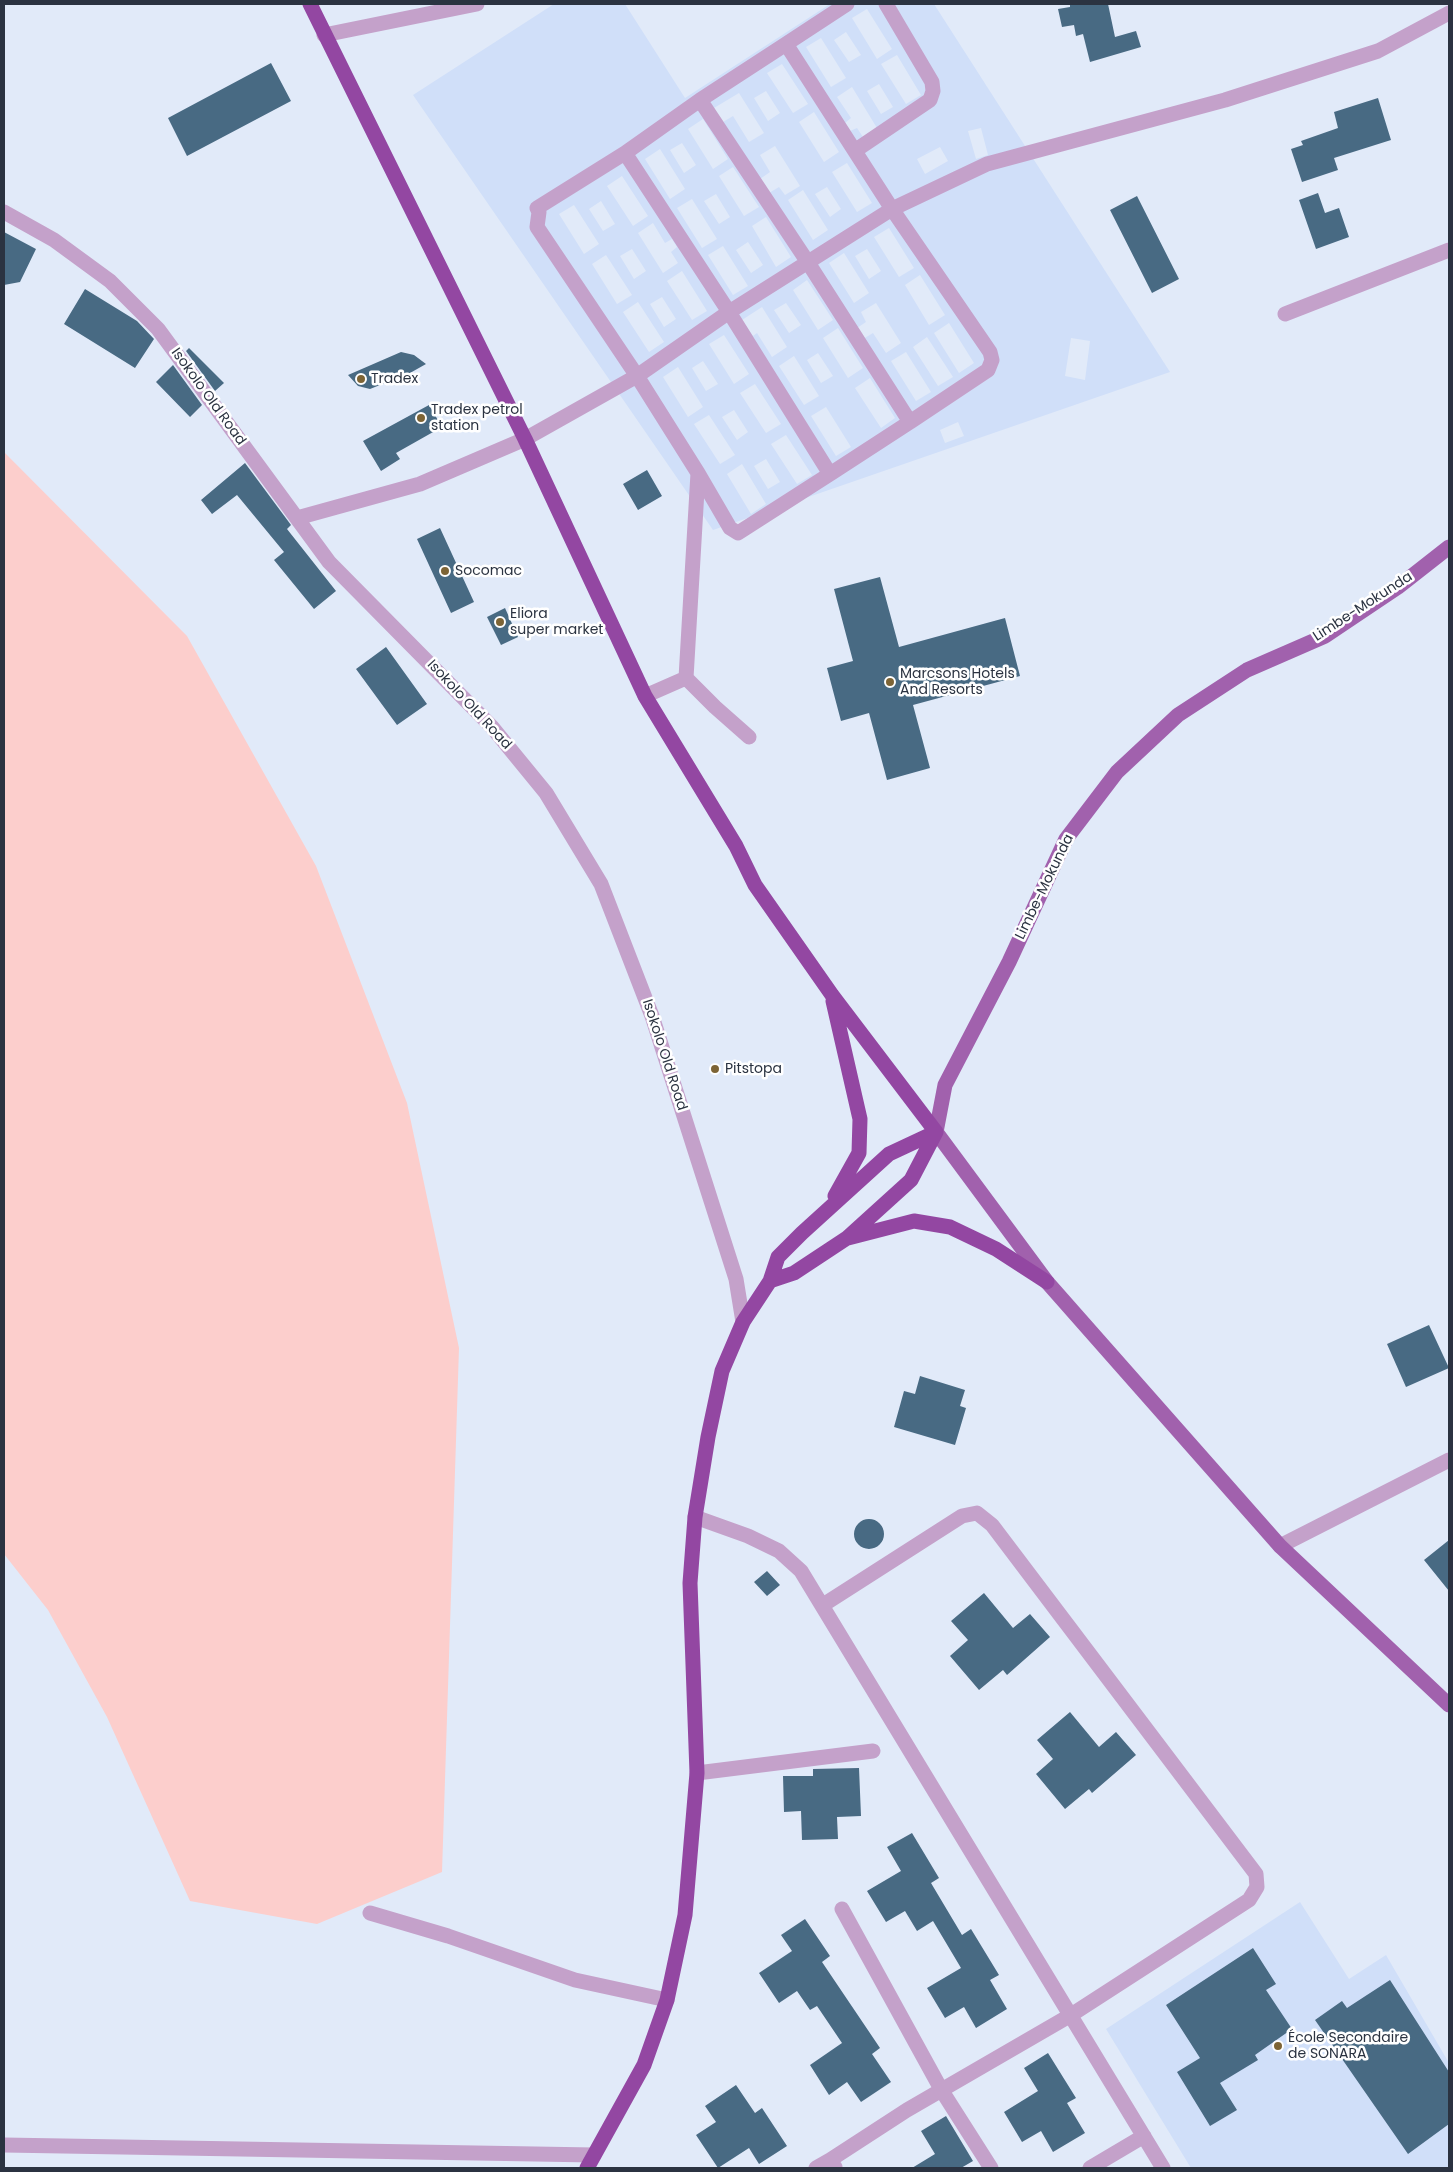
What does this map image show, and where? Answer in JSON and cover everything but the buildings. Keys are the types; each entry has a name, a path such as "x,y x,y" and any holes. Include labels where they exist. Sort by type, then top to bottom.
{"highway":[{"path":"310,4 525,439 645,696 736,846 755,885 832,995 936,1132"},
{"path":"827,1211 859,1153 860,1120 832,995"},
{"path":"770,1281 794,1273 847,1238 911,1180 936,1132"},
{"path":"590,2162 620,2112 644,2065 666,2000 685,1915 697,1773 690,1582 695,1517 708,1436 722,1372 743,1322 770,1281 778,1257 888,1154 936,1132"},
{"path":"847,1238 914,1221 950,1227 996,1250 1047,1282"}],"main road":[{"name":"Limbe-Mokunda","path":"936,1132 945,1085 1009,962 1066,839 1117,772 1178,715 1247,670 1325,636 1398,587 1449,547"},
{"path":"936,1132 1047,1282 1280,1546 1449,1705"}],"street":[{"path":"324,35 477,4"},
{"path":"786,44 856,150 892,209 990,352 992,360 988,370 738,533 730,528 637,376 537,228 539,212 537,208 625,153 700,100 847,4"},
{"path":"856,150 930,100 933,92 932,82 886,4"},
{"path":"296,518 420,484 525,439 637,376 729,312 892,209 987,164 1225,100 1378,51 1449,13"},
{"path":"700,100 807,261 910,422"},
{"path":"625,153 729,312 830,474"},
{"name":"Isokolo Old Road","path":"4,212 54,240 110,281 158,329 329,562 498,735 546,793 601,884 652,1016 736,1279 743,1322"},
{"path":"1285,314 1449,250"},
{"path":"698,473 686,678 715,707 749,736"},
{"path":"645,696 686,678"},
{"path":"1280,1546 1449,1460"},
{"path":"816,2168 833,2164 907,2110 1072,2015 1249,1900 1257,1887 1256,1874 992,1525 977,1513 962,1516 823,1605"},
{"path":"695,1517 748,1536 780,1551 802,1571 1164,2168"},
{"path":"697,1773 873,1751"},
{"path":"842,1909 942,2091 992,2168"},
{"path":"370,1913 448,1936 575,1980 666,2000"},
{"path":"1090,2168 1144,2136"},
{"path":"4,2145 590,2162"}],"shaded area":[{"path":"554,4 625,4 685,98 830,4 934,4 1170,372 713,530 413,95","holes":["867,9 892,49 877,59 852,18","846,32 861,55 849,62 834,40","821,38 846,78 831,87 806,47","897,55 921,95 906,104 881,64","782,64 808,104 793,113 767,73","879,84 893,107 881,114 867,91","852,87 877,128 863,137 857,128 850,131 845,123 851,118 837,97","766,91 780,113 768,121 754,98","739,93 764,133 749,142 733,116 723,122 714,108","814,112 839,152 824,162 799,122","703,119 728,159 713,169 688,129","981,128 988,155 976,159 968,131","682,143 696,165 684,173 670,150","775,146 800,186 785,195 779,187 769,193 760,179 770,172 760,155","940,147 948,161 925,174 917,159","660,149 685,189 670,199 645,159","847,163 872,203 857,212 832,172","733,167 759,207 744,216 719,176","622,176 648,216 633,226 607,186","827,187 841,209 830,217 815,194","803,190 828,230 813,240 788,200","716,194 730,217 719,224 704,201","692,199 717,239 702,248 677,208","601,201 615,224 603,231 589,209","574,205 599,244 584,254 559,214","766,217 791,257 776,267 752,226","653,223 665,243 672,239 677,247 671,252 678,263 663,273 638,233","889,228 914,268 899,277 874,237","748,242 763,265 751,273 736,250","723,246 748,286 733,295 708,255","632,249 646,271 634,279 620,256","867,249 881,271 869,279 855,256","844,253 869,293 854,303 829,263","606,255 632,295 617,304 592,264","682,271 707,311 692,320 667,281","920,275 945,315 929,325 905,285","807,280 833,320 818,330 793,290","662,297 676,319 664,327 650,304","638,302 664,342 649,352 623,312","786,303 801,325 789,333 774,310","876,303 901,343 886,353 873,333 863,339 857,328 866,322 861,312","762,307 787,347 772,357 757,333 753,336 742,320","949,323 974,363 959,373 934,333","838,328 863,368 848,378 823,338","724,335 749,374 734,384 709,344","927,337 953,377 938,386 913,347","1071,338 1090,341 1085,380 1065,376","906,352 931,392 916,401 891,361","818,353 833,376 821,383 807,360","794,356 819,396 804,405 779,366","703,361 718,384 706,391 692,368","678,367 703,407 688,417 663,377","870,378 895,418 881,428 855,388","755,384 781,424 766,433 740,393","826,407 851,447 836,456 811,416","734,410 748,432 737,440 722,417","709,415 735,455 720,464 694,424","958,422 964,436 945,443 940,430","786,435 812,475 797,484 771,444","766,459 780,482 768,489 754,466","742,464 766,504 751,514 727,474"]},
{"path":"4,452 187,636 316,866 407,1103 459,1348 442,1872 317,1924 190,1901 107,1717 48,1610 4,1554"},
{"name":"École Secondaire de SONARA","path":"1300,1902 1349,1979 1386,1955 1449,2063 1449,2168 1191,2168 1106,2029"}],"place":[{"name":"Tradex","path":"361,379"},
{"name":"Tradex petrol station","path":"421,418"},
{"name":"Socomac","path":"445,571"},
{"name":"Eliora super market","path":"500,622"},
{"name":"Marcsons Hotels And Resorts","path":"890,682"},
{"name":"Pitstopa","path":"715,1069"},
{"name":"École Secondaire de SONARA","path":"1278,2046"}]}
